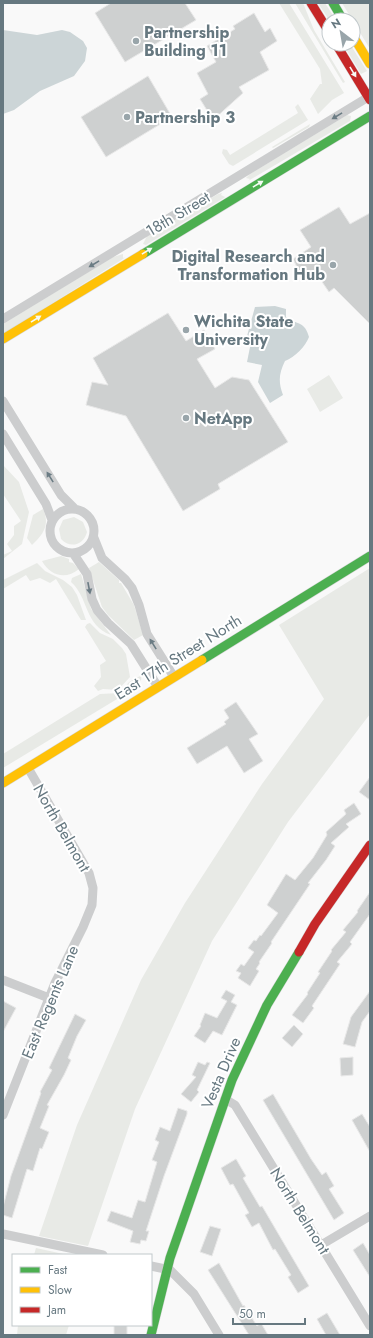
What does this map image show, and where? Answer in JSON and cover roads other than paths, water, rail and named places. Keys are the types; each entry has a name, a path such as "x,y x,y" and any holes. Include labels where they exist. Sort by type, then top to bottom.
{"street":[{"path":"311,3 321,19"},
{"path":"333,3 338,12"},
{"path":"361,49 370,64"},
{"path":"341,52 369,98"},
{"name":"18th Street","path":"3,319 369,98"},
{"name":"18th Street","path":"3,339 370,116"},
{"path":"3,400 61,494 74,508 86,513 91,518 95,532 94,538 88,548 73,554"},
{"path":"3,434 46,504 52,520 50,532 53,542 60,550 73,554 87,574 90,594 97,610 108,624 131,644 158,687"},
{"path":"52,520 61,511 74,508"},
{"path":"94,538 102,558 125,579 132,588 141,609 147,634 174,677"},
{"name":"East 17th Street North","path":"3,783 370,556"},
{"name":"North Belmont","path":"28,768 82,860 89,873 93,888"},
{"name":"Vesta Drive","path":"151,1335 167,1269 225,1099 267,1005 314,924 370,845"},
{"name":"East Regents Lane","path":"3,1115 49,998 92,905 93,888"},
{"path":"3,980 49,998"},
{"name":"North Belmont","path":"225,1099 235,1105 370,1326"},
{"path":"321,1245 370,1216"},
{"path":"3,1234 98,1254"},
{"path":"152,1266 170,1270 194,1294 219,1335"}],"place":[{"name":"Partnership Building 11","path":"136,41"},
{"name":"Partnership 3","path":"127,117"},
{"name":"Digital Research and Transformation Hub","path":"333,265"},
{"name":"Wichita State University","path":"186,330"},
{"name":"NetApp","path":"186,418"}]}
